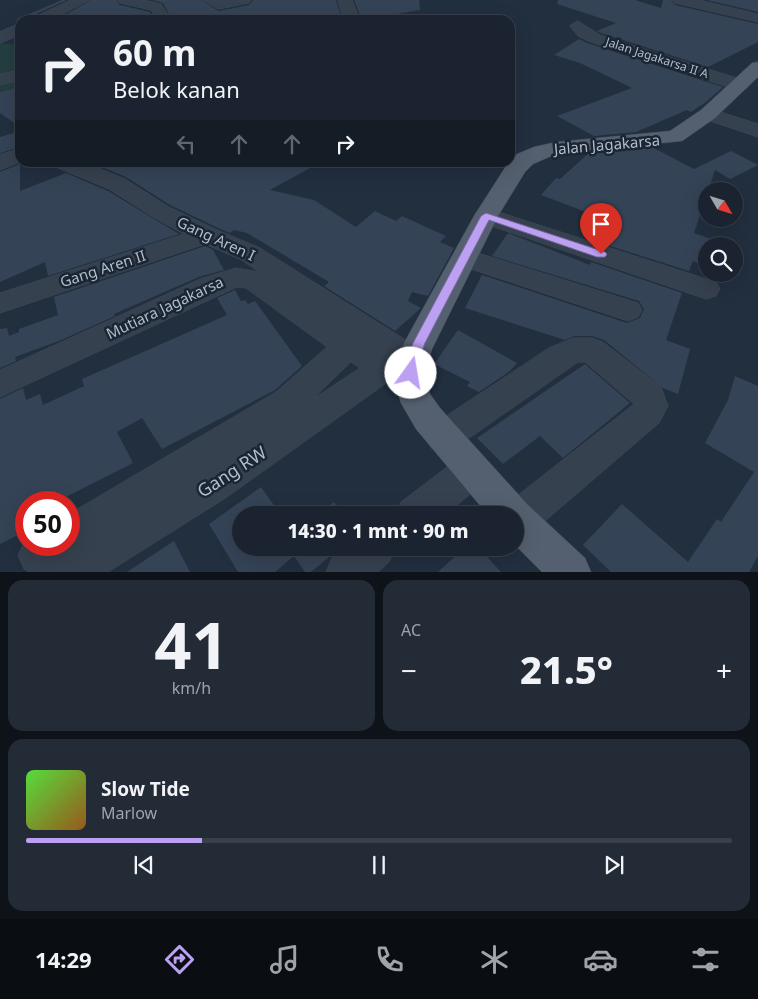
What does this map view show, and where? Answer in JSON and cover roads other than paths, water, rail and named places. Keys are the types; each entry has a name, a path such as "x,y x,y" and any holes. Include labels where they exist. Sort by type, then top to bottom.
{"main road":[{"name":"Jalan Jagakarsa","path":"387,361 419,343 486,216 516,168 533,154 556,148 675,138 740,85 758,66"},
{"path":"387,361 412,392 443,437 465,475 501,506"},
{"path":"524,527 571,572"}],"street":[{"path":"50,15 82,0"},
{"path":"124,0 156,7 162,15"},
{"path":"210,0 219,4 244,0"},
{"path":"345,0 350,15"},
{"path":"680,0 758,18"},
{"name":"Jalan Jagakarsa II A","path":"578,26 584,33 594,38 740,85"},
{"path":"0,39 15,32"},
{"path":"0,39 15,44"},
{"path":"0,50 15,46"},
{"path":"0,80 15,76"},
{"path":"710,111 758,124"},
{"path":"710,111 758,130"},
{"path":"0,164 15,157"},
{"name":"Gang Aren I","path":"76,167 117,184 161,212 206,235 251,254 387,361"},
{"path":"486,216 706,289"},
{"name":"Gang Aren II","path":"0,303 206,235"},
{"path":"465,258 628,310"},
{"name":"Mutiara Jagakarsa","path":"0,384 210,286 236,277 254,280 387,361"},
{"path":"443,437 560,357 574,350 592,350 649,397 651,406 647,413 524,511"},
{"name":"Gang RW","path":"80,543 214,485 387,361"},
{"path":"426,506 465,475"},
{"path":"346,572 365,556"}]}
